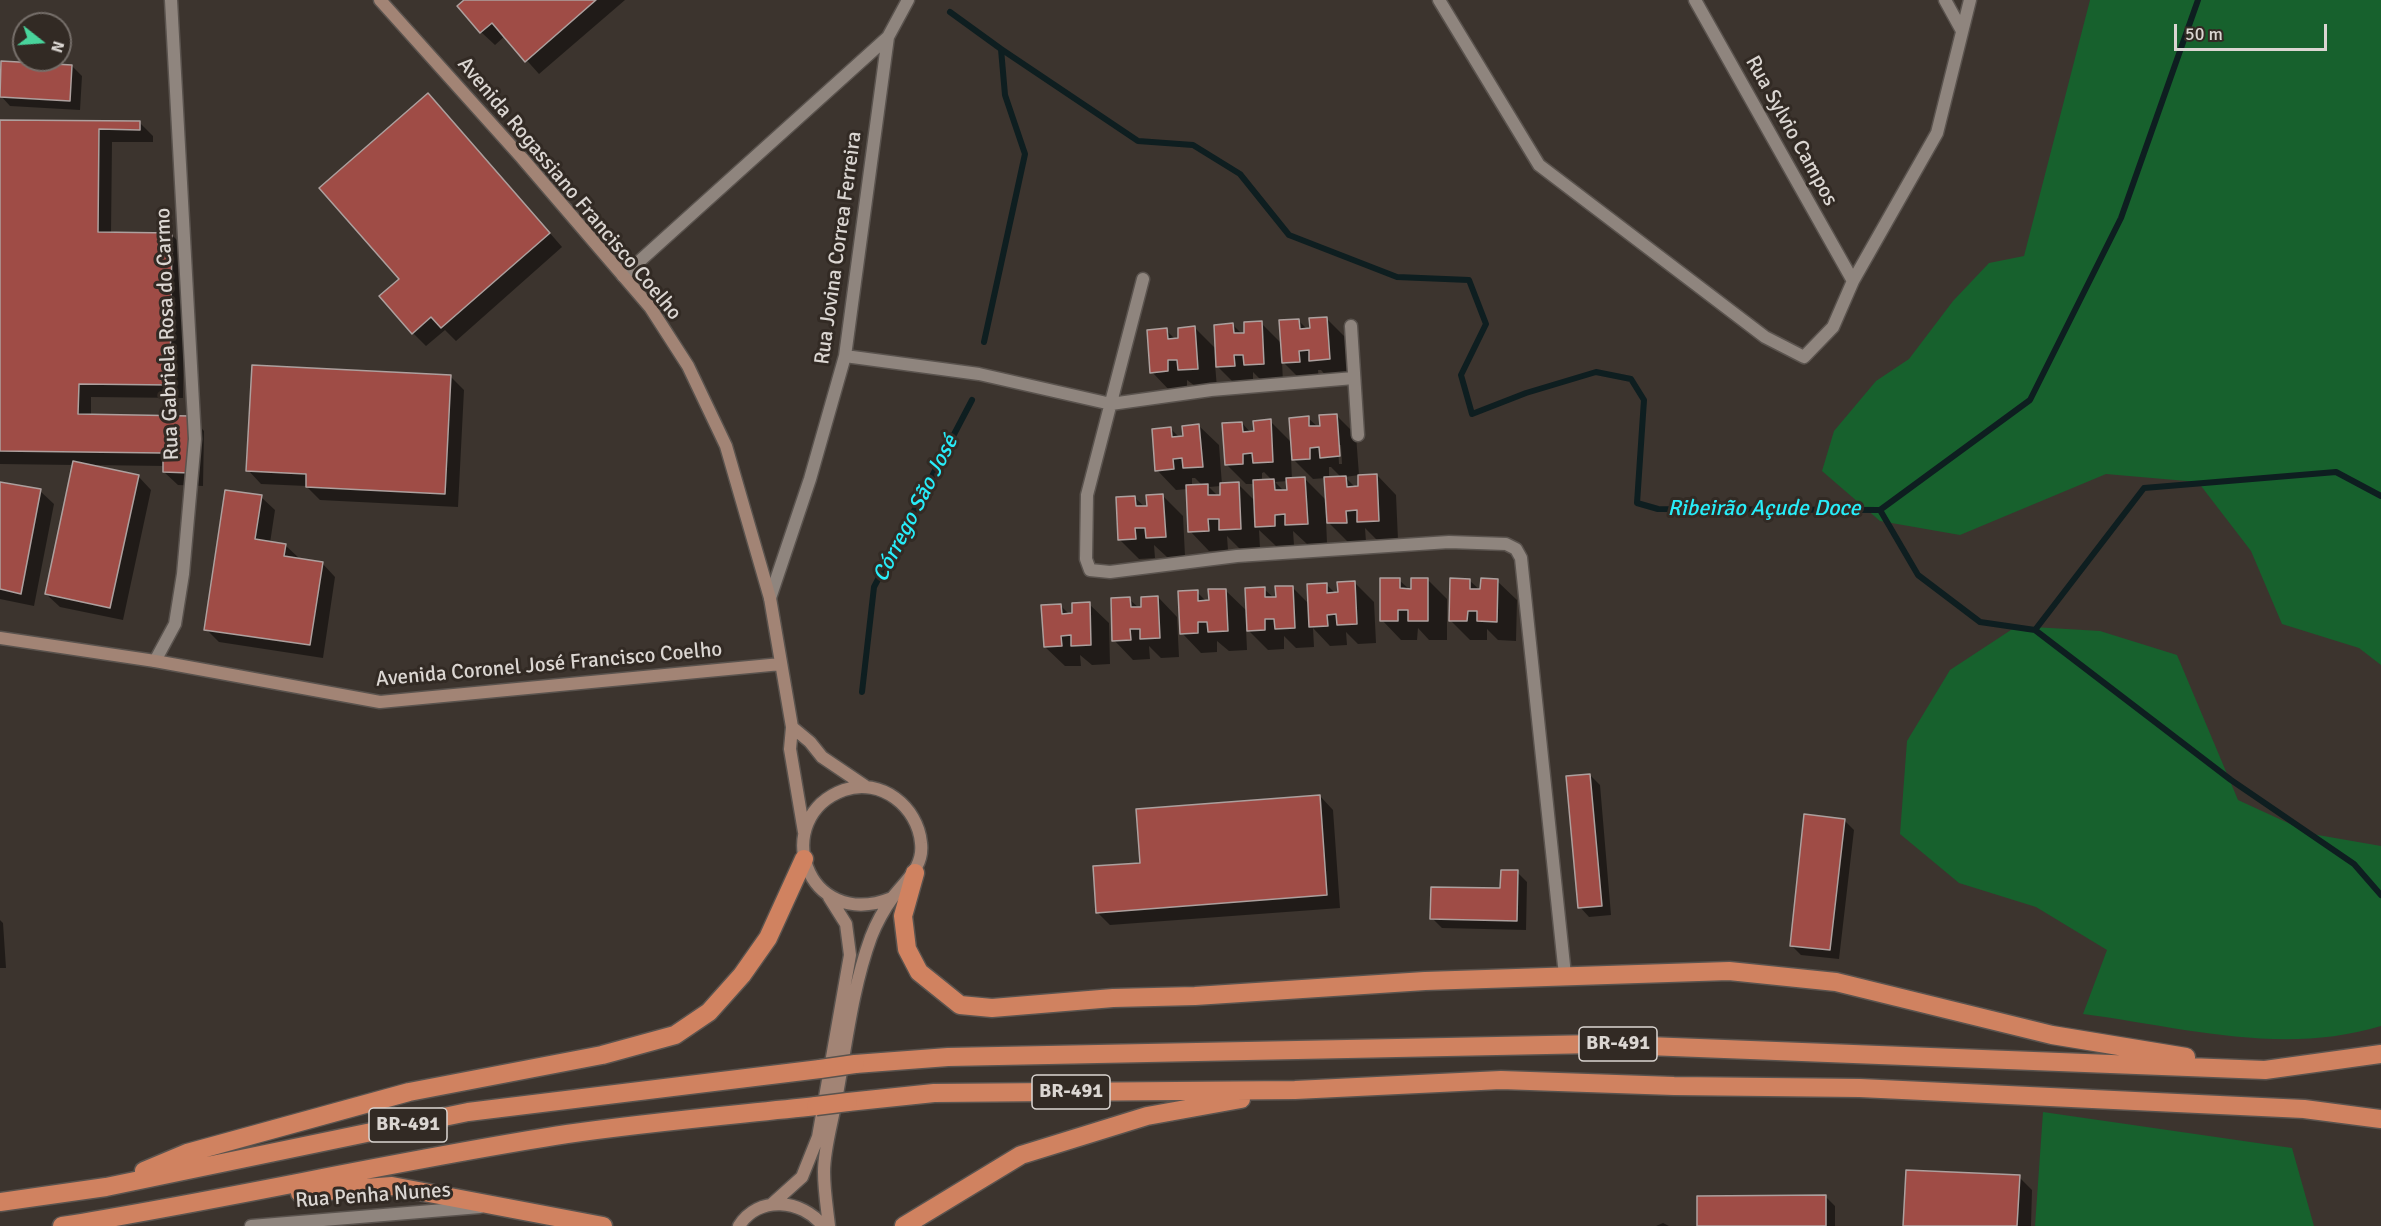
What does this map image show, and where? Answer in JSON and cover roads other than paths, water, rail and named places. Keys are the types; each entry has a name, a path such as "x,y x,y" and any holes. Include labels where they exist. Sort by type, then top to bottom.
{"highway":[{"path":"106,1187 187,1152 409,1092 602,1055 675,1035 709,1012 742,975 768,938 804,859"},
{"path":"915,873 903,916 907,949 919,972 960,1005 992,1008 1113,998 1195,996 1425,981 1729,971 1836,982 2052,1035 2265,1070"},
{"name":"BR-491","path":"0,1202 106,1187 468,1112 855,1064 948,1057 1596,1044 2265,1070 2381,1054"},
{"name":"BR-491","path":"62,1226 196,1204 364,1169 569,1134 934,1094 1294,1090 1501,1080 1674,1086 1860,1088 2304,1109 2378,1119"},
{"path":"904,1226 1021,1155 1147,1116 1294,1090"},
{"path":"196,1204 328,1190 392,1186 603,1226"}],"street":[{"name":"Rua Gabriela Rosa do Carmo","path":"155,661 175,624 183,574 195,439 171,0"},
{"name":"Avenida Rogassiano Francisco Coelho","path":"380,0 522,158 650,307 688,366 726,446 770,598 792,727 790,749 804,832"},
{"name":"Rua Jovina Correa Ferreira","path":"623,276 888,37 908,0"},
{"path":"1439,0 1539,165 1765,337 1803,357 1833,327 1853,281 1937,133 1970,0"},
{"name":"Rua Sylvio Campos","path":"1695,0 1853,281"},
{"path":"1946,0 1961,29"},
{"name":"Rua Jovina Correa Ferreira","path":"770,598 810,479 845,356 888,37"},
{"path":"1143,279 1087,495 1086,559 1090,570 1110,572 1237,556 1449,542 1506,544 1516,549 1521,558 1565,975"},
{"path":"1351,326 1358,435"},
{"path":"845,356 979,374 1111,404 1211,390 1354,378"},
{"name":"Avenida Coronel José Francisco Coelho","path":"0,638 155,661 380,702 781,664"},
{"path":"792,727 810,742 822,758 865,786 893,795 914,816 922,845 915,873 892,898 872,934 859,974 824,1170 829,1226"},
{"path":"739,1226 746,1215 772,1204 802,1177 818,1137 850,955 846,924 829,896 812,880 804,859 804,832 813,813 827,798 845,789 865,786"},
{"path":"829,896 843,903 860,906 877,904 892,898"},
{"path":"772,1204 796,1205 816,1217 823,1226"},
{"name":"Rua Penha Nunes","path":"251,1226 498,1206"}],"waterway":[{"path":"1880,510 2030,400 2121,218 2198,0"},
{"name":"Ribeirão Açude Doce","path":"950,12 1001,49 1005,95 1025,154 984,342"},
{"name":"Ribeirão Açude Doce","path":"1001,49 1138,141 1193,145 1240,174 1289,235 1397,277 1469,280 1486,324 1461,375 1472,414 1526,393 1596,372 1631,379 1644,400 1637,503 1658,509 1880,510 1918,575 1980,622 2035,630 2144,488 2336,472 2381,496"},
{"name":"Córrego São José","path":"862,692 874,587 972,400"},
{"path":"2035,630 2231,780 2354,864 2381,895"}]}
